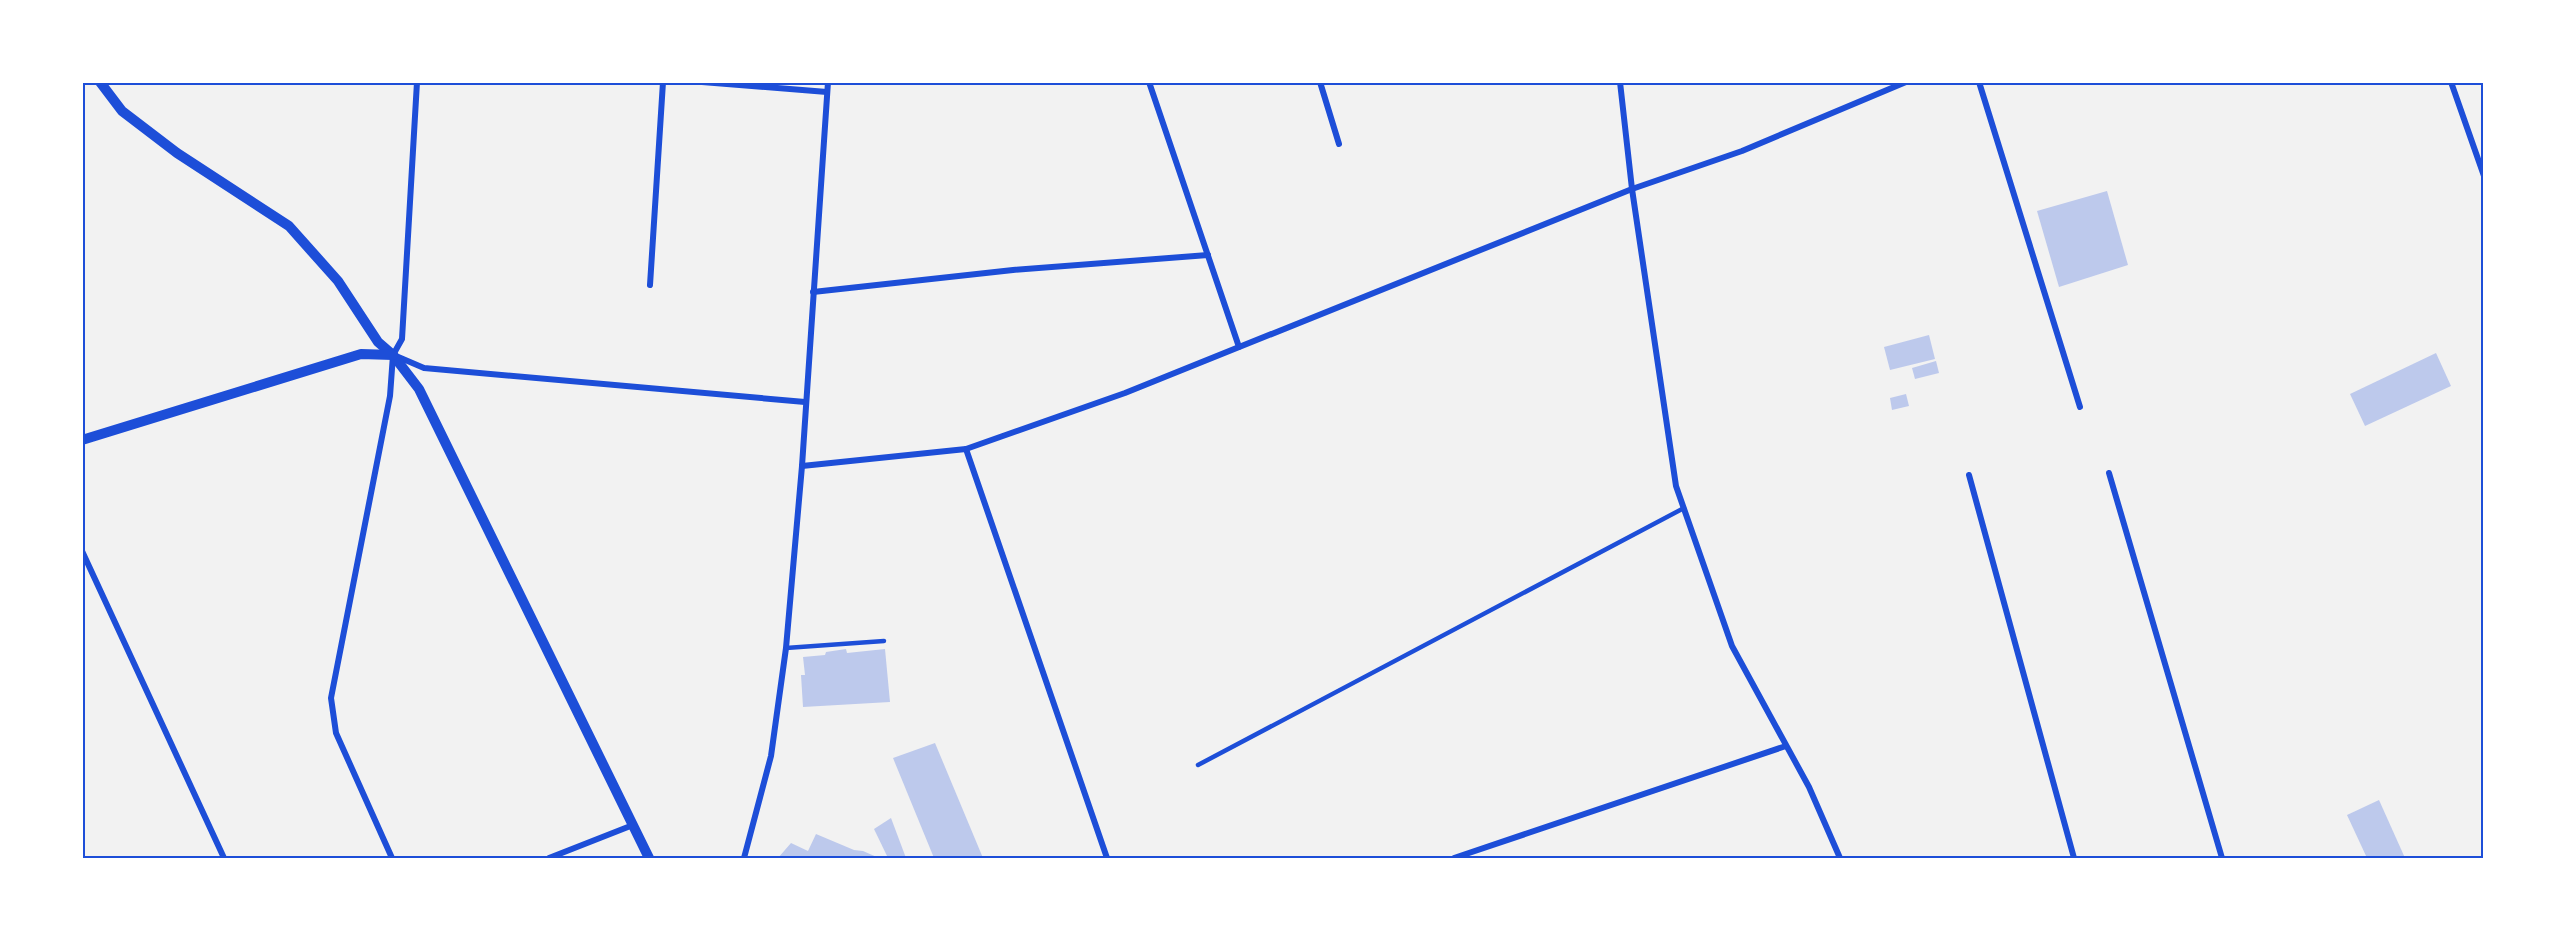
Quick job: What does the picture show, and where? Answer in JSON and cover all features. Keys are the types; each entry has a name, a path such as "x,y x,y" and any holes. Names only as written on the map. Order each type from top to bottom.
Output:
{"street":[{"path":"100,82 122,111 177,153 289,226 338,281 378,342 393,355 418,390 649,858"},
{"path":"392,858 336,733 331,698 390,396 393,355 402,339 417,82"},
{"path":"650,285 663,82"},
{"path":"702,82 827,92"},
{"path":"744,858 771,756 786,648 802,466 828,82"},
{"path":"1149,82 1239,347"},
{"path":"1320,82 1339,144"},
{"path":"1620,82 1632,189 1676,486 1732,646 1809,787 1840,858"},
{"path":"802,466 966,449 1125,393 1632,189 1742,151 1906,82"},
{"path":"1979,82 2080,407"},
{"path":"2451,82 2484,176"},
{"path":"813,292 1013,270 1208,255"},
{"path":"82,440 361,354 393,355 424,368 805,402"},
{"path":"966,449 1107,858"},
{"path":"2109,473 2222,858"},
{"path":"1969,475 2074,858"},
{"path":"82,551 224,858"},
{"path":"1454,858 1786,746"},
{"path":"549,858 633,825"}],"lane":[{"path":"1198,765 1684,508"},
{"path":"786,648 884,641"}],"building":[{"path":"2107,191 2128,265 2059,287 2037,211"},
{"path":"1929,335 1935,359 1890,370 1884,347"},
{"path":"2436,353 2451,386 2365,426 2350,394"},
{"path":"1936,361 1939,373 1915,379 1912,368"},
{"path":"1906,394 1909,406 1892,410 1890,398"},
{"path":"846,649 847,653 885,649 890,702 803,707 801,675 805,675 803,657 825,655 826,652"},
{"path":"935,743 983,858 934,858 893,758"},
{"path":"2379,800 2405,858 2367,858 2347,815"},
{"path":"891,818 906,858 888,858 874,829"},
{"path":"816,834 879,858 778,858 791,843 808,851"}]}
